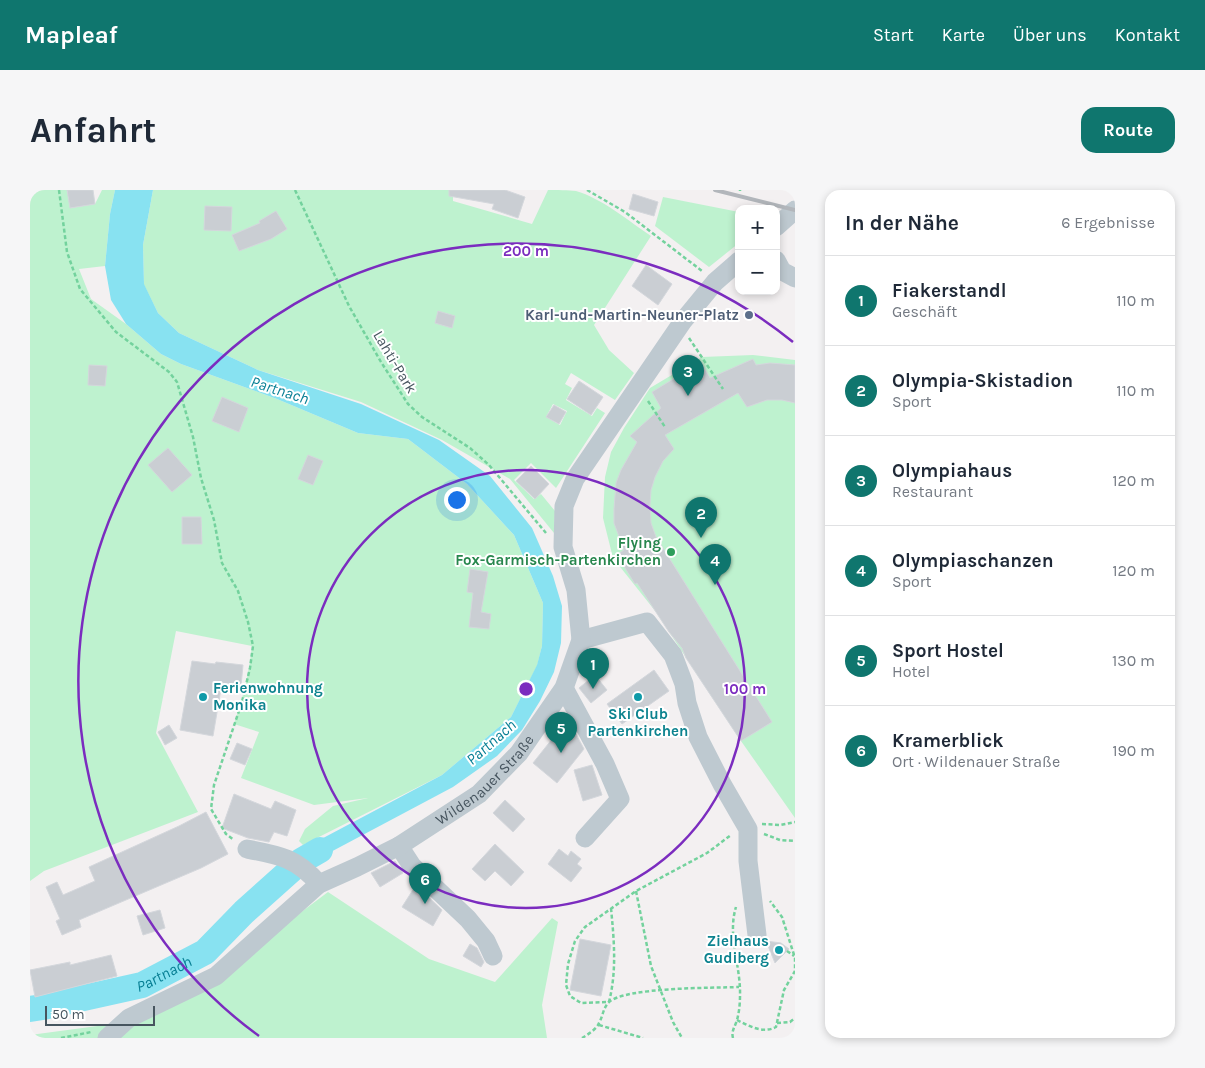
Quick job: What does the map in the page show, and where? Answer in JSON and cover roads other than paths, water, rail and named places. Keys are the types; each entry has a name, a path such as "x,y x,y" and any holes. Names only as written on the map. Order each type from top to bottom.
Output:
{"street":[{"path":"780,223 795,210"},
{"name":"Wildenauer Straße","path":"107,1038 129,1018 216,976 313,877 399,846 478,794 520,753 564,688 581,640 576,590 563,547 564,506 575,478 680,325 715,282 735,264"},
{"path":"780,267 782,271 795,278"},
{"path":"581,640 647,622 673,655 684,684 687,703 698,737 722,784 747,826 748,860 757,935"},
{"path":"564,688 605,764 620,799 585,838"},
{"path":"399,846 412,866 468,919 486,941 493,956"},
{"path":"247,849 280,855 313,877"}],"water":[{"path":"115,190 153,190 143,245 144,284 158,313 179,333 258,370 361,404 439,440 490,476 532,528 553,576 562,606 561,643 554,672 540,701 522,730 497,756 453,787 310,863 293,854 442,775 511,717 537,665 542,646 543,603 514,535 467,484 408,439 358,433 277,399 181,364 161,354 126,324 111,300 105,266 110,214"}],"waterway":[{"name":"Partnach","path":"30,1009 142,985 205,952 244,912 301,861 320,850"}],"railway":[{"path":"715,190 795,210"}],"place":[{"name":"Karl-und-Martin-Neuner-Platz","path":"749,315"},
{"name":"Olympiahaus","path":"688,396"},
{"name":"Olympia-Skistadion","path":"701,538"},
{"name":"Flying Fox-Garmisch-Partenkirchen","path":"671,552"},
{"name":"Olympiaschanzen","path":"715,585"},
{"name":"Fiakerstandl","path":"593,689"},
{"name":"Ferienwohnung Monika","path":"203,697"},
{"name":"Ski Club Partenkirchen","path":"638,697"},
{"name":"Sport Hostel","path":"561,753"},
{"name":"Kramerblick","path":"425,904"},
{"name":"Zielhaus Gudiberg","path":"779,950"}]}
